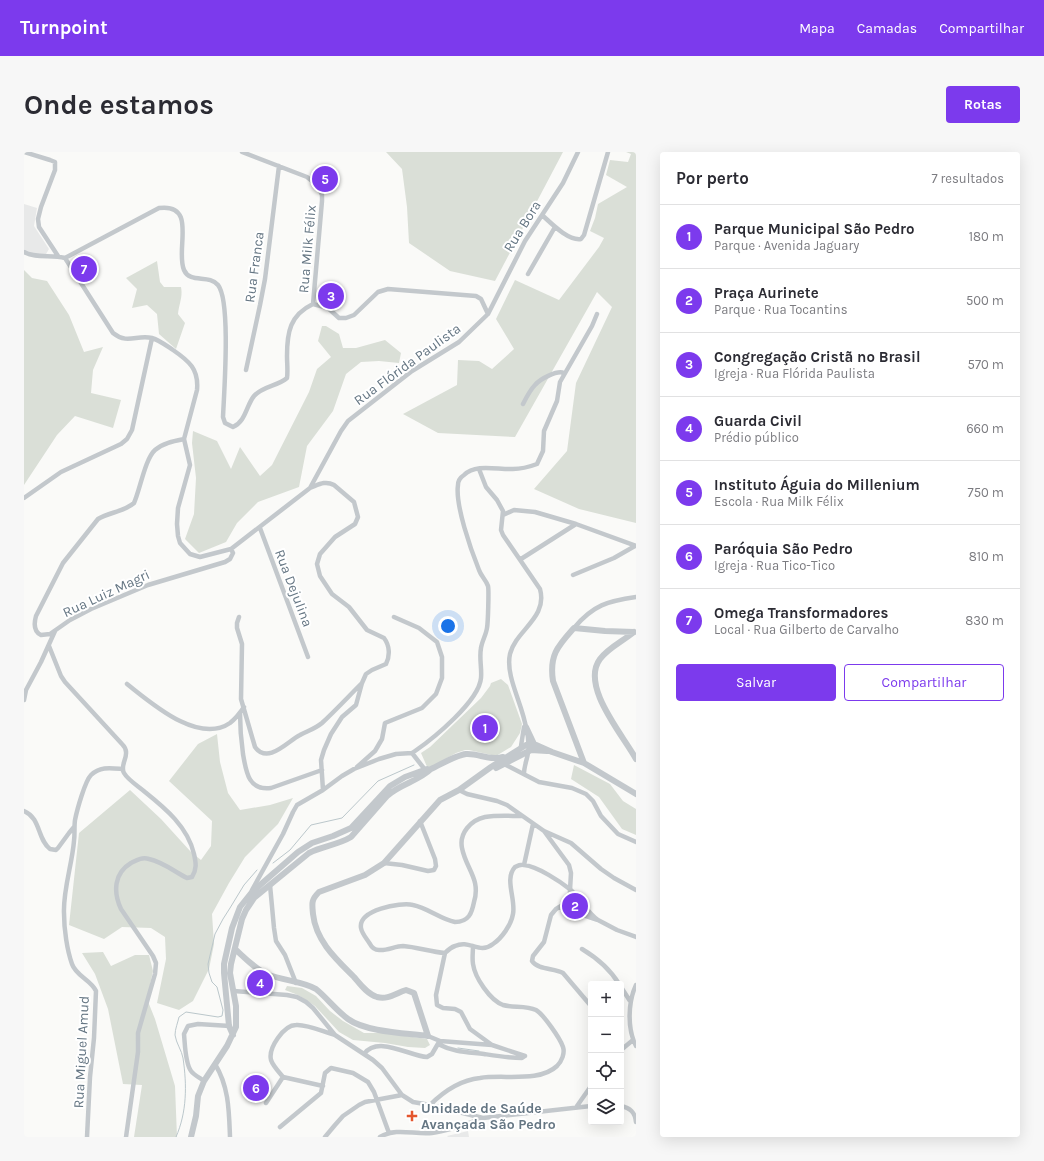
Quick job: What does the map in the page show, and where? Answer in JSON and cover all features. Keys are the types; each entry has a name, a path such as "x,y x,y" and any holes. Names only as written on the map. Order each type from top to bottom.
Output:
{"street":[{"path":"24,152 55,162 55,170 41,207 38,227 58,256"},
{"name":"Rua Milk Félix","path":"242,152 307,177 318,186 322,195 312,304"},
{"name":"Rua Bora","path":"488,314 525,241 563,183 578,152"},
{"path":"542,215 555,227 572,238 578,239 583,237 608,152"},
{"name":"Rua Franca","path":"246,370 265,279 279,166"},
{"path":"65,258 159,208 170,207 178,212 182,221 182,262 184,270 187,275 194,278 212,280 216,282 223,296 225,334 223,417 225,423 230,426 236,425 242,420 255,395 267,387 286,379 288,374 287,349 292,322 297,315 312,304 328,308 339,318 346,318 354,314 378,292 393,289 476,296 481,299 488,314"},
{"path":"528,274 555,227"},
{"path":"24,252 32,255 58,256 65,258 113,333 120,338 152,338 167,346 190,363 198,383 184,439 190,465 177,516 180,544 190,554 200,557 231,549 310,488 323,483 330,483 354,502 358,512 358,517 355,524 335,537 326,545 320,554 317,564 320,576 332,594 347,604 367,630 384,638 388,644 388,657 386,664 368,673 362,683 319,726 300,735 278,750 269,754 263,753 256,747 241,699 242,644 237,628 239,617"},
{"name":"Rua Flórida Paulista","path":"310,488 348,421 412,371 459,342 488,314"},
{"path":"252,892 295,809 304,800 324,790 354,769 379,758 412,752 422,746 465,708 479,687 481,679 481,649 488,624 488,588 479,570 461,515 458,485 461,478 467,472 479,469 516,469 537,464 543,451 544,431 557,401 560,382 592,326 597,314"},
{"path":"24,498 61,472 121,444 127,438 132,430 136,414 152,338"},
{"path":"523,404 535,384 552,375 561,372 564,373"},
{"path":"55,631 50,634 41,635 36,631 34,622 44,599 66,558 98,520 103,516 129,507 134,503 154,451 170,442 184,439"},
{"path":"479,469 486,487 500,504 503,515 501,530 503,535 521,559 540,589 542,599 538,612 515,643 509,660 512,678 526,727 528,745"},
{"path":"503,515 514,510 535,512 576,524 636,546"},
{"path":"521,559 576,524"},
{"name":"Rua Dejulina","path":"260,528 308,657"},
{"path":"572,575 614,558 636,546"},
{"name":"Rua Luiz Magri","path":"24,700 25,690 49,646 55,631 70,620 148,584 225,562 232,556 233,553 231,549"},
{"path":"584,763 555,688 552,672 554,656 563,641 583,617 604,604 615,600 636,597"},
{"path":"354,769 375,751 382,739 385,724 422,708 436,694 442,678 442,657 437,642 419,628 394,617"},
{"path":"574,628 635,632"},
{"path":"635,632 601,658 597,665 595,680 600,697 607,712 636,759"},
{"path":"49,646 61,676 65,682 126,750 127,753 123,769 125,774 160,805 185,833 191,844 196,864 195,872 192,877 188,878 158,862 145,858 136,860 125,866 118,876 116,895 121,909 153,956 156,964 154,977 138,1033 138,1052 126,1137"},
{"path":"324,790 322,755 331,734 342,717 356,705 362,683"},
{"path":"127,684 163,712 186,724 194,726 208,728 223,726 240,713 244,707"},
{"path":"240,713 240,733 246,769 248,776 256,786 271,788 322,770"},
{"path":"524,719 529,752 525,763 524,774"},
{"path":"475,778 500,764 528,745 584,763 636,794"},
{"path":"233,1034 229,1026 224,964 232,928 240,907 252,892 304,847 312,842 347,830 360,823 393,791 428,770 464,754 493,759 509,757 535,750 552,752"},
{"path":"412,752 428,770"},
{"path":"478,756 524,774 539,782 572,788 586,794 601,816 618,834 636,842"},
{"path":"485,760 487,766 485,771"},
{"path":"428,1036 414,993 406,990 390,997 382,998 373,995 368,992 333,956 315,927 312,902 313,898 319,892 365,875 384,863 440,800 459,790 485,771 500,764"},
{"name":"Rua Miguel Amud","path":"87,1137 96,995 93,986 75,970 72,965 64,912 74,840 74,827 86,783 91,775 96,771 106,768 123,769"},
{"path":"459,790 467,794 502,803 544,831 571,843 601,869 636,890"},
{"path":"24,812 33,817 47,847 52,850 56,850 60,846 74,827"},
{"path":"445,953 401,946 381,950 374,949 362,932 362,920 375,911 403,904 414,905 456,922 466,919 472,910 477,888 462,846 466,830 476,820 485,817 521,816"},
{"path":"384,863 402,865 428,871 434,870 436,863 435,859 420,821"},
{"path":"191,1137 196,1116 198,1096 204,1081 236,1027 236,1006 230,973 238,934 246,910 254,898 309,853 345,841 356,833 360,823"},
{"path":"524,865 533,824"},
{"path":"544,831 569,865 571,873 570,898 551,915 544,942 533,956 532,961 536,965 558,970 563,973 588,1002"},
{"path":"492,1046 470,1029 461,1012 455,1009 443,1008 438,1005 436,995 445,953 460,944 474,946 479,949 486,949 494,944 503,934 513,914 513,896 510,880 511,872 515,867 524,865 546,874 570,890 598,920"},
{"path":"270,885 276,941 285,955 296,983"},
{"path":"559,907 598,920 636,938"},
{"path":"232,928 238,934"},
{"path":"430,1105 446,1091 464,1082 480,1078 539,1074 555,1068 561,1063 563,1057 563,1047 539,1012 529,1008 503,1005 492,998 476,975 473,964 474,946"},
{"path":"235,949 261,972 304,984 316,989 342,1014 368,1028 428,1036 452,1050 504,1057 525,1056 492,1046 439,1042"},
{"path":"582,949 612,973 617,981"},
{"path":"636,985 630,1001 631,1027 633,1040 636,1046"},
{"path":"234,991 297,997 313,1008 335,1035 382,1068 402,1095 413,1102 483,1118"},
{"path":"624,992 630,1001"},
{"path":"204,1081 191,1071 189,1067 185,1030 188,1026 198,1024 236,1027"},
{"path":"323,1086 283,1077 273,1064 270,1056 274,1044 286,1029 296,1025 335,1035"},
{"path":"624,1048 633,1040"},
{"path":"364,1054 372,1047 381,1046 427,1057 432,1054 439,1042"},
{"path":"215,1064 222,1076 226,1090 230,1137"},
{"path":"280,1127 319,1095 322,1090 324,1075 328,1069 335,1069 353,1073 364,1079 372,1086 389,1133"},
{"path":"266,1103 283,1077"},
{"path":"576,1106 589,1089"},
{"path":"325,1137 351,1110 366,1102 402,1095"},
{"path":"380,1137 398,1131 415,1135 427,1134 483,1118 576,1106 588,1106"},
{"path":"624,1107 631,1110 634,1114 636,1122"}],"shaded area":[{"path":"386,152 563,152 495,281 450,271 409,243 407,207 402,169"},
{"path":"626,152 636,152 636,523 579,509 534,489 567,451 576,383 612,307 597,292 515,437 438,433 403,414 457,385 458,360 479,361 492,369 514,349 496,319 515,280 559,300 599,247 604,238 590,231 598,204 627,187 606,175 610,160 628,162 631,154"},
{"path":"24,204 37,208 34,226 49,249 46,254 24,252"},
{"path":"157,261 160,282 164,287 181,287 178,314 185,323 176,349 159,334 157,314 147,305 132,308 137,289 126,278"},
{"path":"24,270 32,278 47,281 69,315 84,352 103,347 93,370 91,393 121,400 113,428 75,416 57,435 24,485"},
{"path":"322,326 326,326 339,334 343,348 356,348 385,340 401,353 399,363 379,361 361,362 346,374 333,411 307,446 299,487 258,502 237,523 226,542 199,553 185,539 194,514 196,478 192,443 193,431 217,441 231,469 240,447 260,476 272,465 309,392 317,369 331,357 318,341"},
{"path":"501,679 508,685 522,724 520,733 511,747 496,756 465,750 456,753 428,769 421,753 430,747 481,698 491,683"},
{"path":"217,734 220,762 228,793 240,810 270,805 293,798 278,824 245,857 212,914 214,944 209,969 193,1001 179,1010 157,1003 166,959 165,937 151,928 122,927 104,939 69,925 79,833 130,790 161,819 191,852 201,860 211,846 212,821 169,781 198,744"},
{"path":"574,765 610,784 623,801 636,809 636,835 622,829 599,797 571,779"},
{"path":"574,898 584,914 569,908"},
{"path":"103,952 111,966 135,955 149,955 153,971 147,999 155,1019 175,1086 177,1137 134,1137 142,1085 123,1084 108,1009 95,974 82,953"},
{"path":"287,986 302,988 316,996 330,1011 343,1021 364,1033 384,1033 427,1039 430,1045 425,1048 408,1047 353,1040 339,1032 315,1006 298,995 285,990"},
{"path":"468,1131 469,1137 447,1136"}],"waterway":[{"path":"273,863 290,850 311,825 342,818 378,781 414,765"},
{"path":"176,1137 180,1128 185,1098 183,1058 175,1035 179,1017 186,1012 218,1017 222,1016 223,1010 217,987 212,982 208,964 215,934 244,885 257,870"},
{"path":"458,1048 479,1051"}],"place":[{"name":"Instituto Águia do Millenium","path":"325,179"},
{"name":"Omega Transformadores","path":"84,269"},
{"name":"Congregação Cristã no Brasil","path":"331,296"},
{"name":"Parque Municipal São Pedro","path":"485,728"},
{"name":"Praça Aurinete","path":"575,906"},
{"name":"Guarda Civil","path":"260,983"},
{"name":"Paróquia São Pedro","path":"256,1088"},
{"name":"Unidade de Saúde Avançada São Pedro","path":"412,1116"}]}
